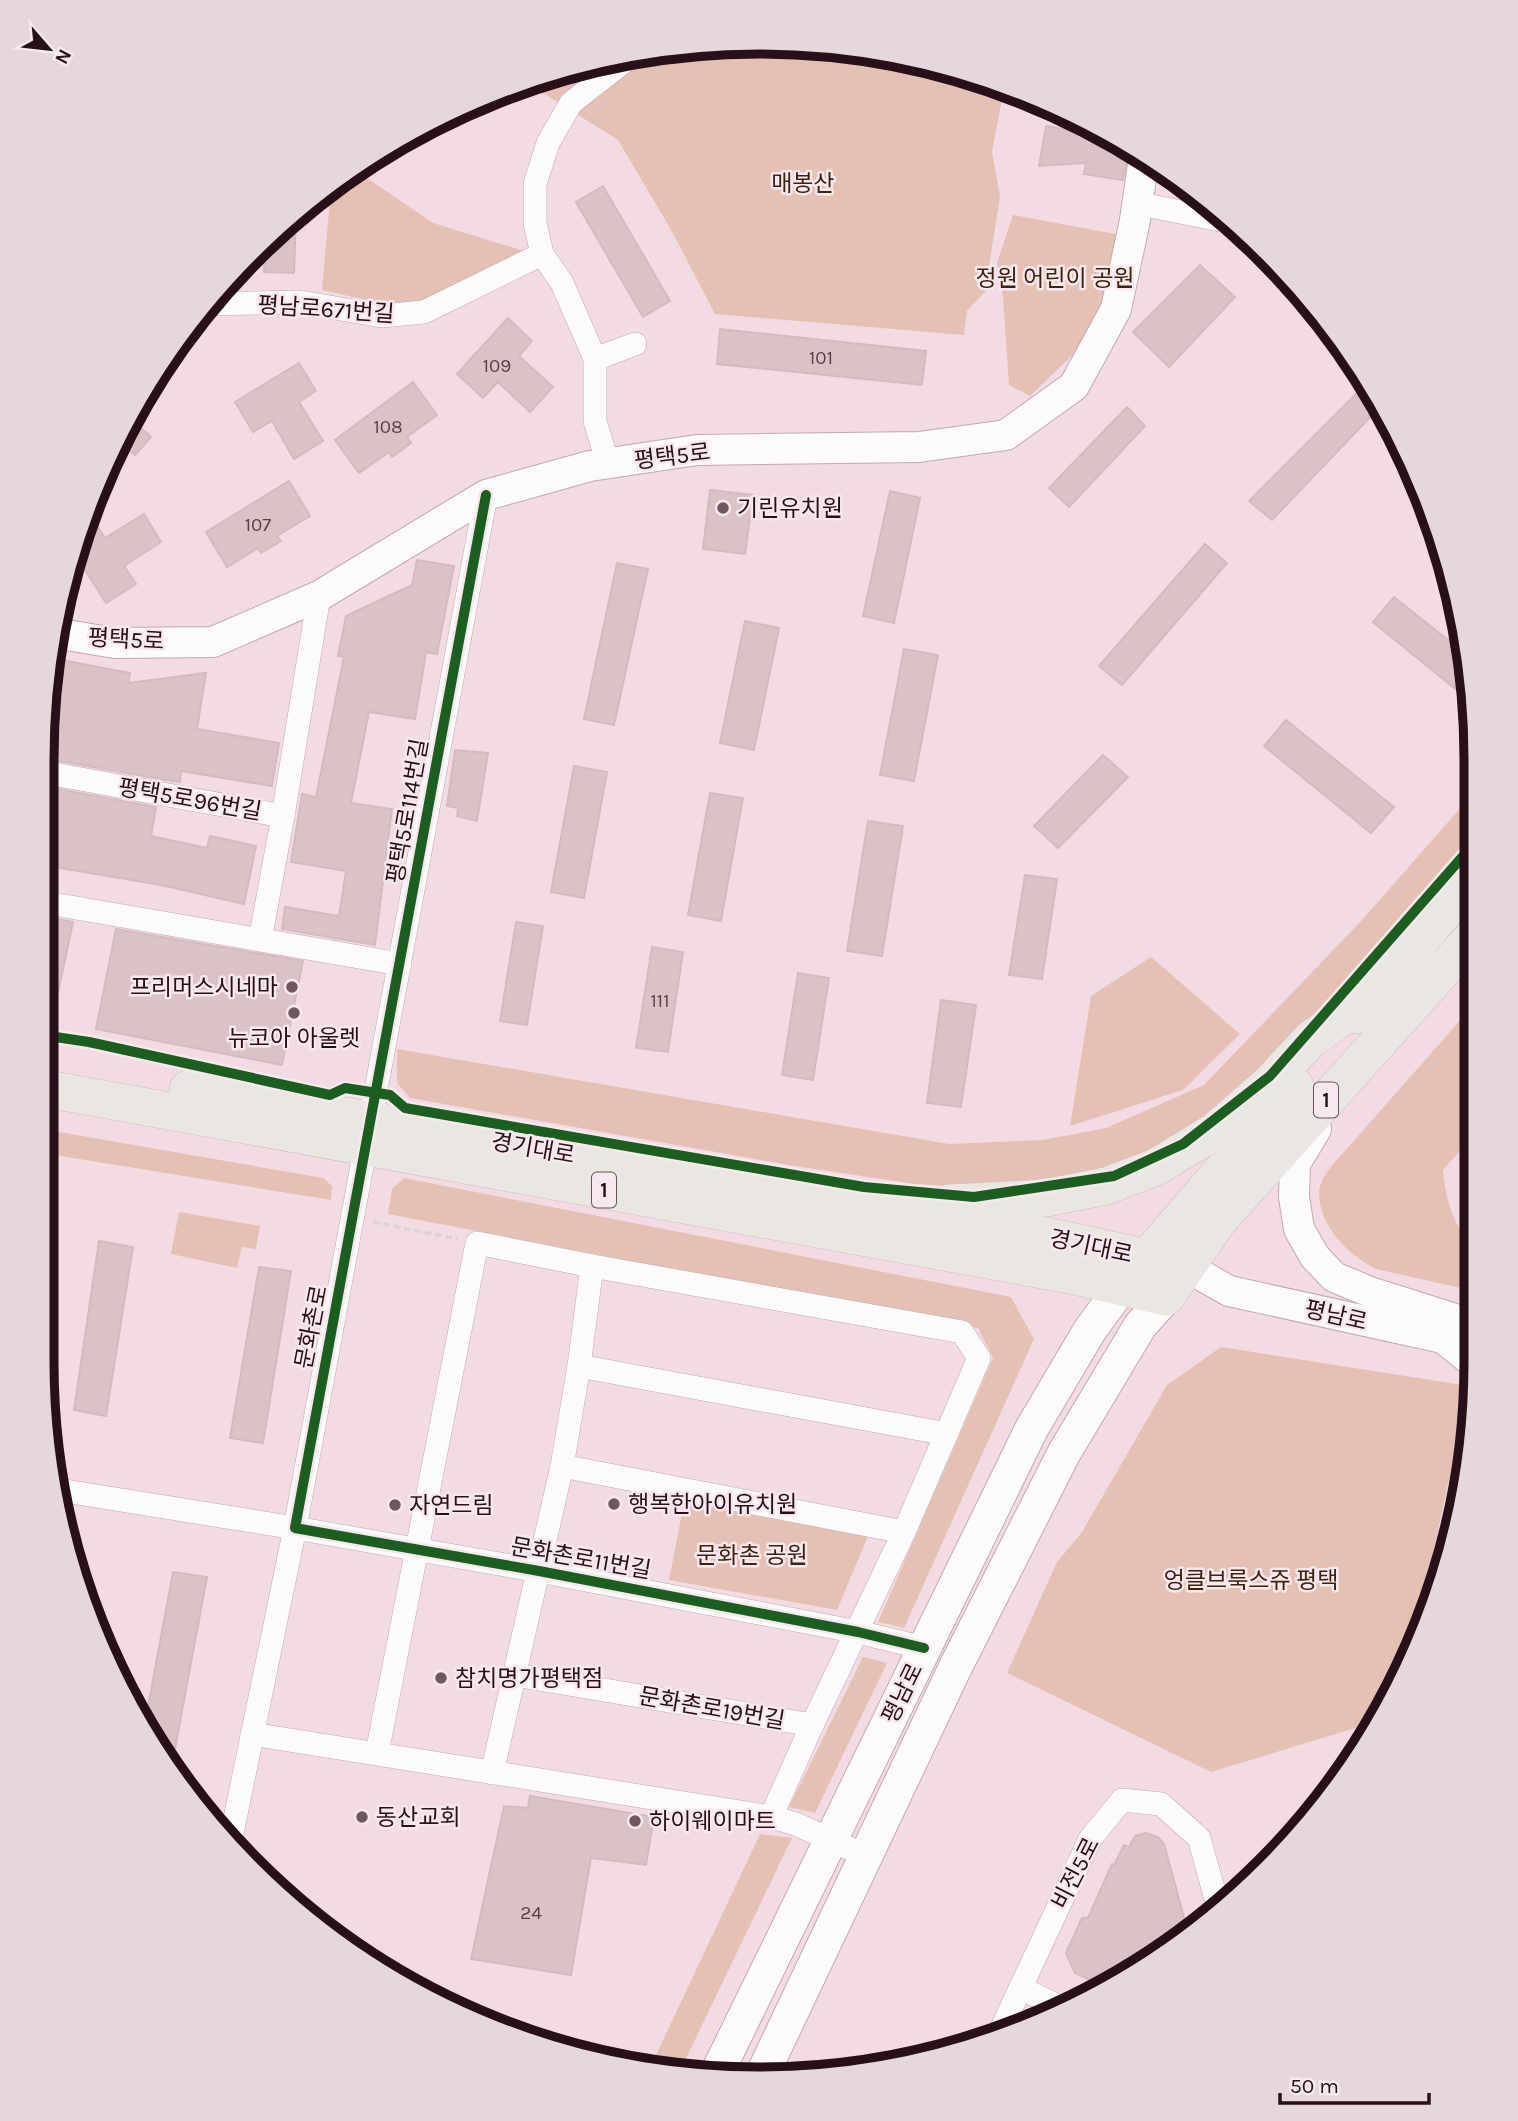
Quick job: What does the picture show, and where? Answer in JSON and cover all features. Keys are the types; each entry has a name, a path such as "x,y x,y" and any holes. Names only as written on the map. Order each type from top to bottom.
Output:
{"main road":[{"name":"경기대로","path":"1123,1286 1464,889"},
{"name":"1","path":"1166,1297 1218,1221 1464,947"},
{"path":"832,1199 962,1204 1046,1198 1106,1186 1156,1167 1215,1131 1269,1084 1311,1039 1370,998"},
{"name":"경기대로","path":"54,1066 369,1134 1123,1286 1166,1297"},
{"name":"경기대로","path":"54,1090 832,1199 1052,1237 1185,1266"},
{"name":"평남로","path":"721,2065 1032,1428 1090,1330 1123,1286"},
{"name":"평남로","path":"765,2067 954,1670 1064,1453 1140,1326 1166,1297"},
{"path":"779,2066 790,2016"}],"street":[{"path":"608,464 595,421 595,359 562,283 542,254 535,223 535,184 548,143 571,103 613,70"},
{"name":"평택5로","path":"66,635 115,643 212,642 319,596 486,495 590,466 697,450 919,447 1006,435 1074,386 1116,309 1135,220 1142,168"},
{"path":"1136,203 1210,218"},
{"name":"평남로671번길","path":"221,304 300,302 383,316 424,312 542,254"},
{"path":"595,359 635,344"},
{"name":"평택5로114번길","path":"369,1134 486,495"},
{"name":"평택5로96번길","path":"54,774 283,816 319,596"},
{"path":"260,940 283,816"},
{"path":"54,904 400,964"},
{"path":"1367,1055 1294,1164 1298,1229 1315,1257 1334,1278 1464,1322"},
{"name":"문화촌로","path":"232,1831 295,1528 369,1134"},
{"path":"377,1753 478,1243 962,1332 979,1358 904,1532 812,1725"},
{"name":"문화촌로11번길","path":"540,1571 562,1466 593,1266"},
{"path":"1185,1266 1230,1291"},
{"path":"1166,1297 1230,1291"},
{"name":"평남로","path":"1230,1291 1443,1338 1464,1333"},
{"name":"평남로","path":"1443,1338 1464,1356"},
{"path":"579,1366 947,1434"},
{"path":"562,1466 904,1532"},
{"path":"67,1491 295,1528"},
{"name":"문화촌로11번길","path":"295,1528 540,1571 858,1632 924,1648"},
{"path":"492,1773 540,1571"},
{"name":"문화촌로19번길","path":"515,1675 812,1725 771,1818"},
{"path":"252,1734 771,1818 796,1824 866,1856"},
{"name":"비전5로","path":"1004,2022 1090,1839 1122,1800 1161,1804 1199,1838 1216,1899"},
{"path":"1020,1988 1051,2003"}],"path":[{"path":"353,1218 478,1243"}],"green space":[{"name":"매봉산","path":"759,54 851,60 896,68 941,78 1002,98 992,152 1000,196 985,292 967,311 964,335 715,314 670,228 618,140 538,90 577,78 667,60"},
{"path":"363,176 433,223 524,251 422,307 401,308 322,290 330,200"},
{"name":"정원 어린이 공원","path":"1013,215 1121,235 1106,299 1079,349 1030,396 1009,385 1003,297 997,263"},
{"path":"1464,804 1464,850 1263,1076 1186,1137 1127,1164 1066,1178 985,1188 915,1184 795,1166 410,1098 397,1083 397,1049 949,1144 1043,1140 1106,1128 1204,1085 1362,920"},
{"path":"1151,957 1240,1034 1183,1090 1070,1126 1091,996"},
{"path":"1464,1016 1464,1146 1443,1170 1448,1199 1455,1220 1464,1233 1464,1289 1376,1269 1346,1248 1330,1229 1321,1206 1319,1189 1330,1168"},
{"path":"54,1131 323,1178 332,1186 331,1200 54,1155"},
{"path":"404,1178 1011,1297 1034,1339 904,1628 878,1622 993,1358 978,1328 388,1214 392,1189"},
{"path":"179,1212 260,1226 256,1249 242,1247 237,1268 171,1254"},
{"name":"엉클브룩스쥬 평택","path":"1221,1347 1463,1385 1460,1426 1425,1593 1391,1674 1362,1726 1211,1772 1007,1673 1057,1562 1082,1532 1167,1385"},
{"name":"문화촌 공원","path":"684,1503 868,1536 837,1610 669,1580"},
{"path":"863,1657 887,1663 815,1813 789,1807"},
{"path":"760,1834 792,1838 684,2062 654,2059"}],"building":[{"path":"1046,126 1080,132 1127,159 1123,180 1084,174 1086,163 1039,166"},
{"path":"603,186 670,301 643,317 576,202"},
{"path":"296,228 294,273 264,272 264,258"},
{"path":"1200,265 1235,297 1169,367 1133,332"},
{"path":"508,318 532,341 519,356 553,387 530,412 498,382 483,398 457,374"},
{"path":"720,329 926,351 922,385 717,364"},
{"path":"299,363 316,391 299,402 323,441 294,459 272,421 253,432 235,402"},
{"path":"413,382 437,415 407,437 411,443 392,457 389,452 359,473 335,440"},
{"path":"1359,391 1373,414 1272,520 1249,501"},
{"path":"1127,407 1145,426 1069,507 1049,488"},
{"path":"139,426 151,437 135,455 127,448"},
{"path":"289,481 310,516 277,536 281,541 261,553 258,548 227,567 206,532"},
{"name":"기린유치원","path":"710,490 753,495 745,554 703,549"},
{"path":"890,491 920,498 894,623 863,616"},
{"path":"144,514 161,542 124,566 136,584 106,603 82,565 95,523 105,538"},
{"path":"1205,544 1227,563 1122,685 1099,666"},
{"path":"417,560 454,566 437,654 426,652 415,719 369,712 351,803 392,809 375,945 282,929 285,907 339,916 346,871 291,862 302,794 316,797 344,657 338,656 346,616 412,585"},
{"path":"617,563 648,569 614,725 584,719"},
{"path":"1394,597 1454,645 1460,693 1373,622"},
{"path":"745,621 779,628 754,750 720,743"},
{"path":"904,649 938,655 914,781 880,775"},
{"path":"62,660 130,673 128,683 206,673 197,729 279,743 272,786 181,771 180,782 54,760"},
{"path":"1286,720 1394,807 1371,833 1264,746"},
{"path":"455,750 488,753 477,821 457,816 458,808 447,806"},
{"path":"1103,755 1128,777 1058,848 1034,826"},
{"path":"574,766 607,772 584,898 551,892"},
{"path":"54,788 156,807 151,836 207,848 210,836 256,846 244,904 161,885 54,867"},
{"path":"710,793 743,798 721,921 688,915"},
{"path":"868,821 903,826 882,956 847,951"},
{"path":"1025,875 1057,879 1042,979 1009,975"},
{"path":"54,918 73,922 54,1011"},
{"path":"516,922 543,926 527,1025 500,1021"},
{"path":"116,929 303,961 282,1065 96,1029"},
{"path":"652,947 683,952 668,1052 636,1048"},
{"path":"798,973 829,978 813,1080 782,1075"},
{"path":"941,1000 976,1005 961,1107 927,1103"},
{"path":"99,1241 133,1247 106,1416 74,1410"},
{"path":"259,1267 291,1271 263,1443 230,1438"},
{"path":"173,1572 207,1577 174,1755 147,1711"},
{"path":"530,1796 654,1817 646,1865 591,1858 571,1975 471,1959 504,1806 528,1808"},
{"path":"1146,1833 1158,1837 1164,1844 1185,1923 1151,1948 1093,1982 1075,1973 1066,1953 1082,1918 1088,1918 1112,1864 1114,1865 1124,1845 1129,1847 1135,1836"}],"cycle path":[{"path":"486,495 295,1528 539,1571 858,1632 924,1648"},
{"path":"54,1037 89,1042 330,1095 345,1088 390,1095 405,1108 864,1187 974,1197 1114,1176 1183,1144 1270,1076 1464,855"}],"place":[{"name":"기린유치원","path":"723,508"},
{"name":"프리머스시네마","path":"292,987"},
{"name":"뉴코아 아울렛","path":"294,1013"},
{"name":"행복한아이유치원","path":"614,1504"},
{"name":"자연드림","path":"395,1505"},
{"name":"참치명가평택점","path":"441,1678"},
{"name":"동산교회","path":"362,1817"},
{"name":"하이웨이마트","path":"635,1821"}]}
